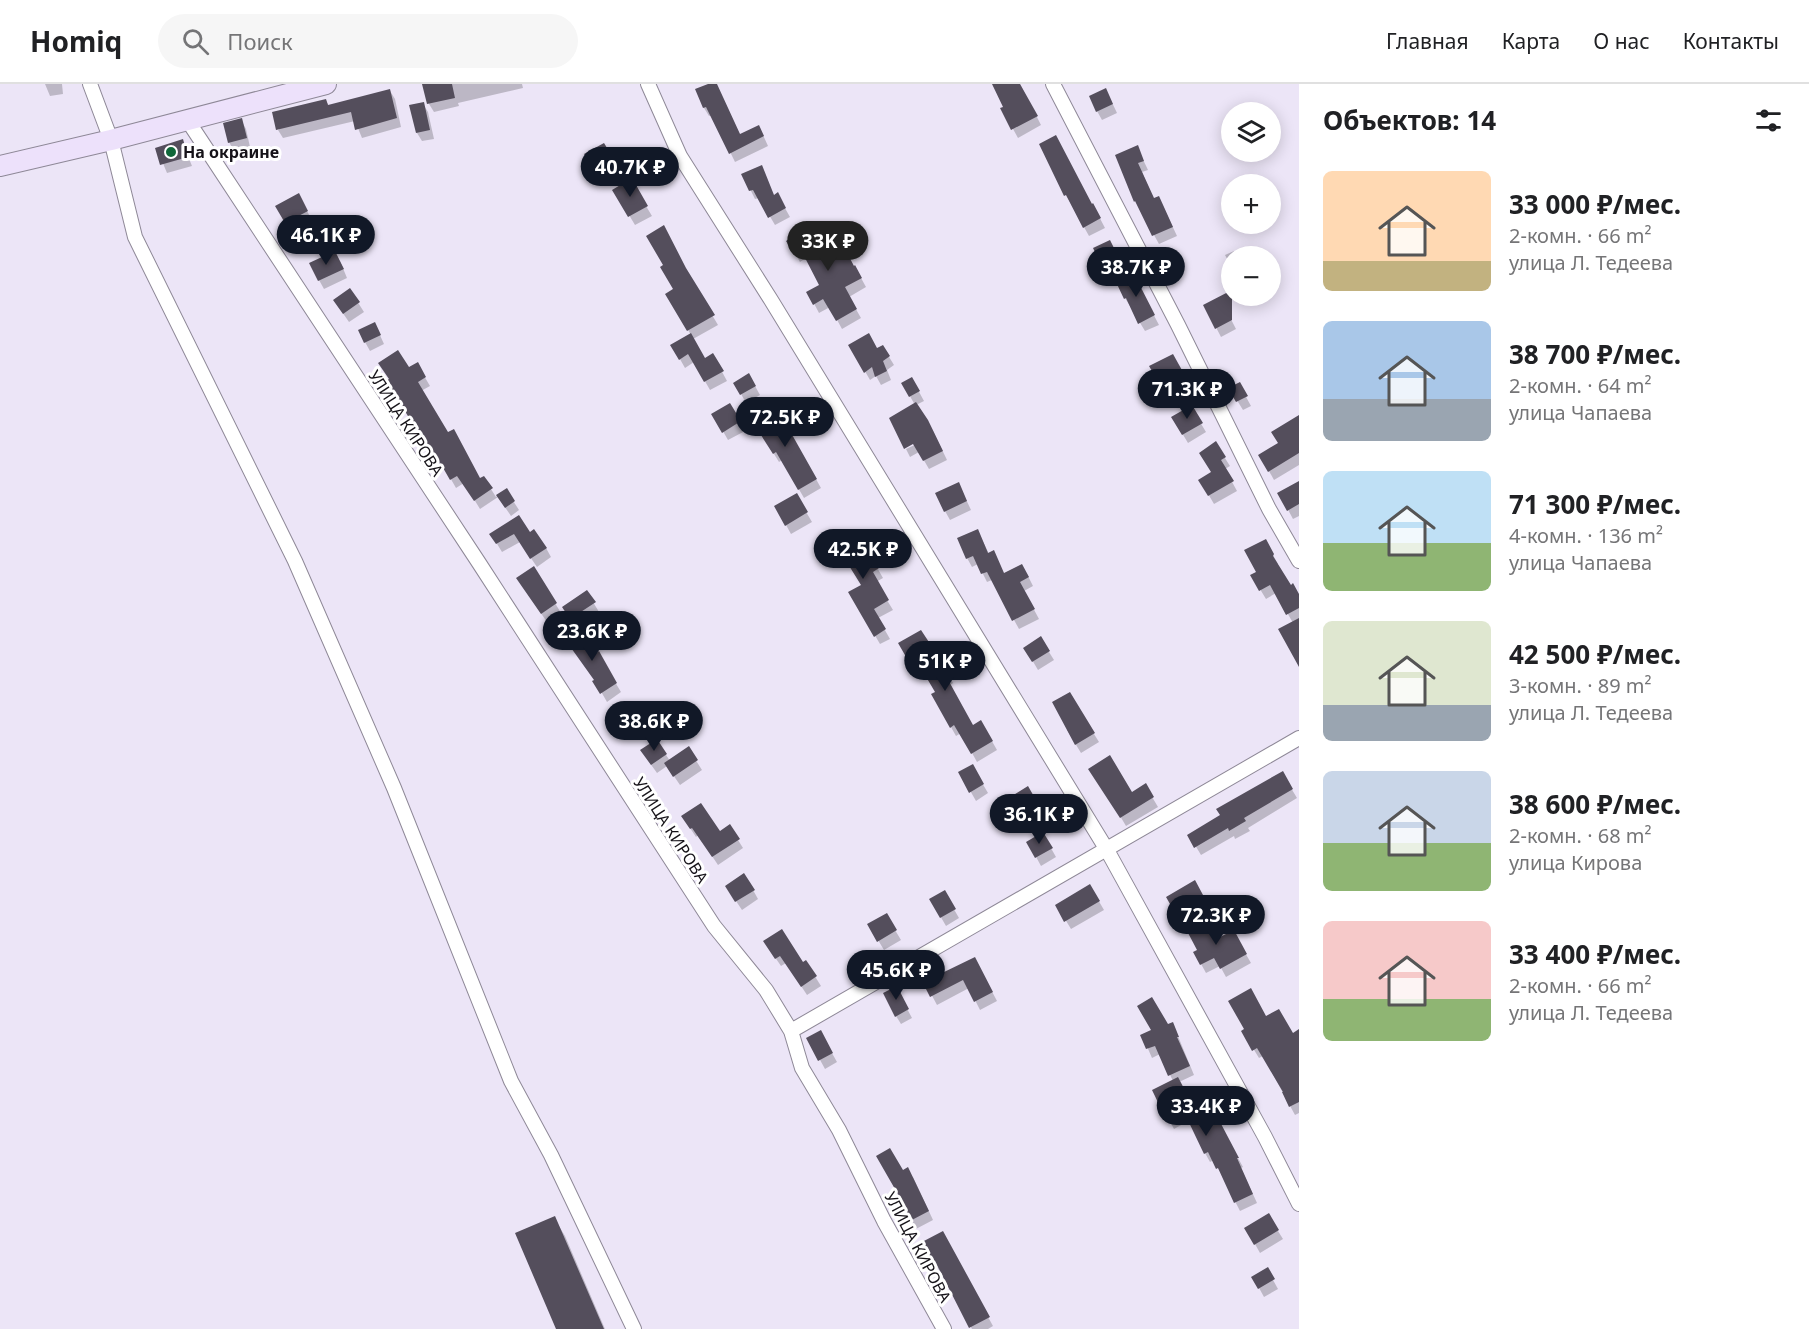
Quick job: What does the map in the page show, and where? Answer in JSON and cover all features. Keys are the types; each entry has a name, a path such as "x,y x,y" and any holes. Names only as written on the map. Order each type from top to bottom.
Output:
{"main road":[{"path":"0,166 188,121 326,84"}],"street":[{"path":"90,84 111,140 135,237 294,561 394,788 511,1081 551,1155 634,1329"},
{"path":"648,84 680,156 771,300 1107,850 1265,1137 1299,1204"},
{"path":"1053,84 1178,325 1269,509 1299,561"},
{"name":"УЛИЦА КИРОВА","path":"188,121 714,926 766,990 791,1031 802,1068 839,1130 884,1221 944,1329"},
{"path":"791,1031 1299,738"}],"building":[{"path":"422,84 452,84 455,98 427,104"},
{"path":"708,84 717,84 740,134 759,125 764,136 729,154 695,89"},
{"path":"992,84 1020,84 1038,116 1011,130"},
{"path":"1106,88 1113,104 1096,112 1089,96"},
{"path":"390,89 397,118 355,130 351,112 276,130 272,112 326,99 328,105"},
{"path":"424,102 430,130 416,133 409,105"},
{"path":"242,118 247,138 228,143 223,123"},
{"path":"1056,135 1101,218 1083,228 1066,195 1064,196 1039,144"},
{"name":"На окраине","path":"183,139 188,157 160,165 155,148"},
{"path":"604,143 615,161 595,172 584,154"},
{"path":"1138,145 1144,161 1138,163 1154,198 1159,196 1173,227 1152,236 1134,202 1115,155"},
{"path":"762,165 774,195 778,192 786,208 768,218 753,190 749,191 741,174"},
{"path":"632,178 648,206 628,217 612,190"},
{"path":"299,193 308,211 285,223 275,206"},
{"path":"664,225 686,268 715,315 687,331 665,294 673,289 660,267 663,265 646,236"},
{"path":"805,229 816,245 837,234 862,278 845,287 857,309 836,321 823,299 813,305 806,292 819,285 801,250 794,254 786,241"},
{"path":"1110,240 1117,254 1100,262 1093,248"},
{"path":"335,251 344,269 318,281 309,263"},
{"path":"1134,274 1155,315 1138,324 1116,282"},
{"path":"350,288 360,302 343,314 333,300"},
{"path":"1221,296 1221,306 1232,306 1232,320 1215,329 1203,305"},
{"path":"375,322 381,335 364,343 358,330"},
{"path":"691,333 705,358 713,353 724,371 704,382 688,354 679,360 670,345"},
{"path":"869,333 877,348 883,345 890,356 883,361 887,371 875,377 872,367 864,373 848,345"},
{"path":"398,350 409,367 418,362 426,377 418,382 448,432 454,429 480,478 484,476 493,488 474,501 457,476 450,480 395,395 391,397 383,383 389,379 378,363"},
{"path":"1173,354 1183,372 1160,385 1149,366"},
{"path":"749,373 756,386 740,395 733,383"},
{"path":"912,377 920,391 909,397 901,383"},
{"path":"1240,382 1248,396 1236,402 1228,388"},
{"path":"916,402 928,420 943,451 923,461 913,444 904,449 889,418"},
{"path":"730,403 741,421 722,433 711,414"},
{"path":"1192,405 1203,423 1182,435 1171,417"},
{"path":"777,408 817,479 798,490 776,452 773,454 752,421"},
{"path":"1299,415 1299,453 1268,472 1258,455 1278,443 1271,432"},
{"path":"1216,441 1226,457 1221,460 1234,481 1208,496 1198,480 1211,472 1199,453"},
{"path":"1299,481 1299,504 1287,511 1277,493"},
{"path":"959,482 967,501 944,512 935,493"},
{"path":"507,488 515,501 505,508 496,495"},
{"path":"797,493 808,512 785,526 774,506"},
{"path":"519,515 530,532 534,529 547,548 530,559 514,534 496,544 489,534"},
{"path":"978,529 988,553 994,550 1004,573 1022,564 1029,577 1020,582 1035,609 1012,621 987,572 981,574 973,556 966,559 957,538"},
{"path":"855,531 869,556 872,555 879,568 873,572 889,600 874,609 886,629 874,637 848,592 861,585 843,556 838,559 830,546"},
{"path":"1266,539 1273,556 1299,594 1299,608 1286,615 1270,585 1259,591 1250,575 1256,572 1244,550"},
{"path":"534,566 557,603 541,614 516,578"},
{"path":"587,590 596,602 570,619 562,607"},
{"path":"1299,618 1299,667 1278,629"},
{"path":"578,629 595,654 599,651 617,683 600,694 592,681 594,680 564,638"},
{"path":"921,630 950,674 946,676 973,725 981,720 993,741 971,754 954,725 950,728 931,694 935,692 915,658 909,662 898,643"},
{"path":"1041,636 1050,651 1032,662 1023,648"},
{"path":"1070,692 1095,733 1075,745 1052,702"},
{"path":"657,739 667,754 651,765 640,750"},
{"path":"689,746 698,760 673,777 664,763"},
{"path":"1110,755 1132,792 1146,783 1154,797 1120,818 1088,769"},
{"path":"973,764 984,784 969,793 958,772"},
{"path":"1283,771 1293,789 1244,818 1246,821 1229,831 1228,828 1194,848 1187,835 1220,815 1216,809"},
{"path":"1028,786 1036,800 1010,815 1002,802"},
{"path":"701,803 720,831 730,824 740,839 712,857 681,816"},
{"path":"1043,832 1053,848 1035,858 1026,842"},
{"path":"744,873 755,890 735,902 725,886"},
{"path":"1195,880 1203,895 1174,911 1166,897"},
{"path":"1090,884 1100,901 1064,922 1055,905"},
{"path":"945,890 956,909 940,918 929,899"},
{"path":"887,913 897,930 877,942 867,924"},
{"path":"1208,920 1218,938 1234,930 1247,954 1220,969 1214,958 1200,965 1193,952 1197,950 1187,931"},
{"path":"782,929 803,962 806,960 817,976 801,987 780,956 775,959 763,941"},
{"path":"975,957 993,992 974,1002 963,980 930,997 920,977 939,967 942,973"},
{"path":"897,986 909,1009 895,1017 883,993"},
{"path":"1251,988 1266,1016 1279,1009 1293,1033 1299,1029 1299,1102 1289,1107 1283,1092 1257,1048 1252,1051 1241,1031 1244,1029 1228,1001"},
{"path":"1152,997 1168,1024 1173,1022 1190,1066 1168,1076 1155,1046 1146,1049 1140,1035 1151,1030 1137,1006"},
{"path":"821,1030 833,1053 818,1061 806,1038"},
{"path":"1178,1077 1204,1127 1219,1120 1239,1158 1237,1158 1253,1194 1234,1203 1218,1168 1216,1169 1208,1152 1204,1154 1184,1112 1167,1121 1152,1090"},
{"path":"890,1148 903,1170 908,1167 929,1211 908,1222 898,1205 903,1203 876,1156"},
{"path":"1269,1213 1279,1230 1254,1245 1244,1228"},
{"path":"555,1216 604,1329 556,1329 515,1233"},
{"path":"943,1231 990,1317 969,1328 935,1261 933,1262 922,1242"},
{"path":"1268,1267 1275,1279 1258,1289 1251,1277"}],"place":[{"name":"На окраине","path":"171,152"}]}
